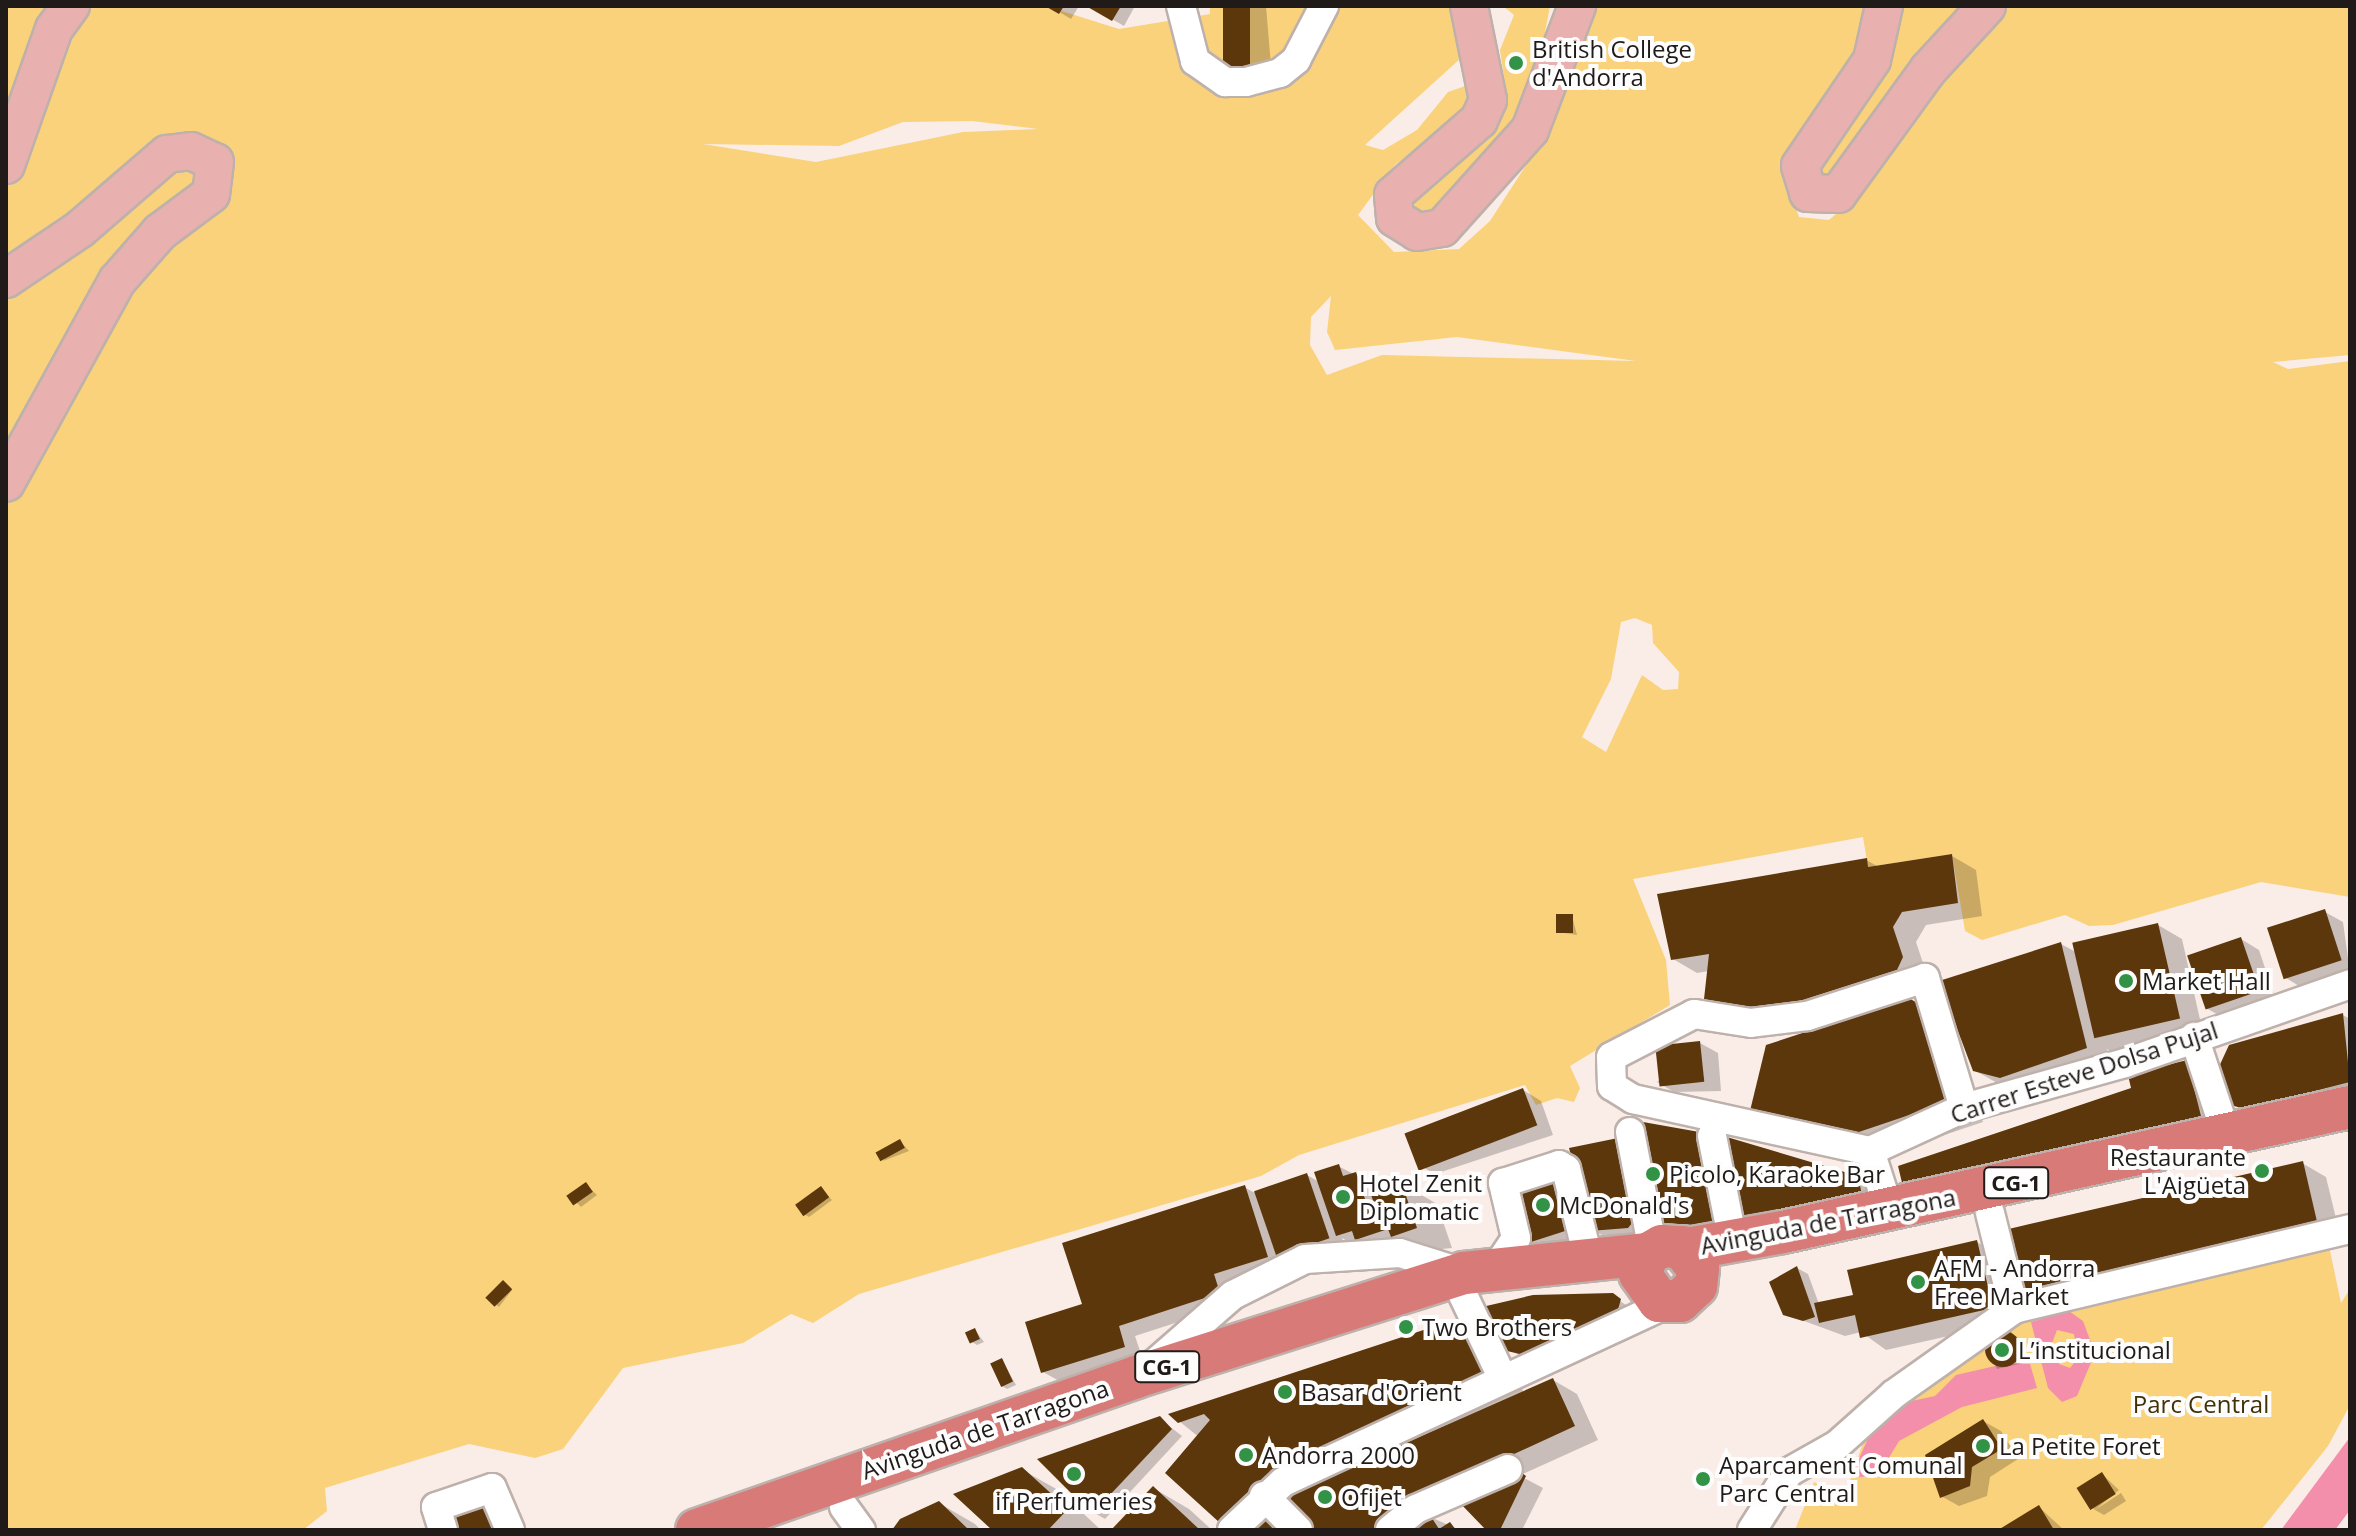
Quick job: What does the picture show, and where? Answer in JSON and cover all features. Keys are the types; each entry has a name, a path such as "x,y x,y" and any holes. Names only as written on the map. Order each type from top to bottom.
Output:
{"highway":[{"name":"Avinguda de Tarragona","path":"697,1530 1136,1377 1475,1277 1588,1257 1664,1270 1733,1242 2350,1107"},
{"name":"Avinguda de Tarragona","path":"777,1530 853,1518 1475,1277 1542,1277 1664,1270 1778,1253 1990,1213 2350,1131"}],"main road":[{"path":"6,165 54,29 71,6"},
{"path":"1469,6 1488,100 1479,120 1393,195 1395,218 1417,232 1442,228 1530,130 1577,6"},
{"path":"1884,6 1872,60 1800,166 1800,183 1819,198 1838,194 1928,70 1987,6"},
{"path":"6,279 80,229 167,154 191,151 215,162 211,194 160,232 117,281 6,483"}],"street":[{"path":"1181,6 1195,61 1225,82 1246,82 1280,73 1296,60 1324,6"},
{"path":"1889,1210 1870,1151 1633,1099 1612,1086 1611,1057 1694,1014 1751,1023 1807,1016 1925,978 1964,1108"},
{"name":"Carrer Esteve Dolsa Pujal","path":"1870,1151 1964,1108 2194,1037 2350,984"},
{"path":"2194,1037 2226,1134"},
{"path":"1232,1530 1264,1496 1502,1377 1664,1270 1630,1132"},
{"path":"1712,1136 1733,1242"},
{"path":"1475,1277 1516,1238 1503,1183 1559,1165 1566,1169 1588,1257"},
{"path":"1990,1213 2014,1309"},
{"path":"1752,1530 1789,1472 1857,1428 2014,1309 2350,1229"},
{"path":"1136,1377 1233,1295 1305,1259 1400,1253 1475,1277"},
{"path":"1475,1277 1502,1377"},
{"path":"1390,1530 1416,1509 1508,1469"},
{"path":"443,1530 436,1507 492,1488 510,1530"},
{"path":"1264,1496 1298,1530"}],"green space":[{"path":"6,6 1046,6 1119,29 1210,14 1210,6 1457,6 1461,58 1365,145 1383,150 1417,130 1448,92 1474,83 1475,101 1464,115 1395,165 1358,215 1394,252 1459,249 1490,221 1543,139 1594,6 1865,6 1864,47 1783,170 1799,217 1829,220 1851,201 1933,84 2005,6 2350,6 2350,355 2273,362 2288,369 2350,361 2350,897 2261,882 2113,925 2089,926 2065,915 1982,940 1965,931 1952,854 1868,867 1863,837 1633,879 1666,960 1670,1005 1570,1066 1580,1088 1574,1102 1557,1098 1536,1105 1525,1085 1299,1155 1261,1176 859,1294 813,1323 791,1314 743,1343 623,1368 563,1449 535,1458 469,1444 325,1488 327,1511 303,1530 6,1530","holes":["972,121 1038,129 963,132 816,162 703,144 839,146 903,122","1331,296 1327,332 1335,350 1457,337 1636,361 1382,355 1327,375 1310,345 1311,317","1635,618 1652,625 1653,643 1679,672 1678,689 1663,690 1642,675 1606,752 1582,737 1611,679 1621,622"]},
{"path":"1503,6 1550,6 1541,54 1503,145 1434,213 1420,215 1411,199 1491,127 1505,84 1500,50 1514,15"},
{"path":"1896,6 1968,6 1827,185 1812,168"},
{"name":"Parc Central","path":"2329,1246 2341,1303 2350,1289 2350,1405 2328,1446 2261,1530 1795,1530 1814,1482 1845,1496 1867,1431 2012,1324"}],"shaded area":[{"path":"2069,1311 2083,1321 2095,1353 2077,1396 2062,1402 2048,1388 2031,1322","holes":["2057,1330 2074,1334 2078,1358 2070,1368 2059,1364 2051,1346"]},
{"path":"2004,1364 2030,1364 2037,1388 1962,1407 1899,1441 1878,1476 1859,1477 1856,1465 1872,1430 1902,1403 1935,1396 1956,1375"},
{"path":"2350,1437 2350,1510 2335,1530 2281,1530"}],"building":[{"path":"1045,6 1064,6 1059,14"},
{"path":"1086,6 1121,6 1112,21"},
{"path":"1223,6 1250,6 1250,71 1223,71"},
{"path":"1952,854 1958,903 1902,912 1893,927 1903,957 1897,970 1758,1014 1704,999 1709,954 1671,960 1657,894 1867,858 1868,867"},
{"path":"2325,909 2342,960 2284,979 2267,928"},
{"path":"1556,914 1573,914 1573,933 1556,933"},
{"name":"Market Hall","path":"2158,923 2180,1018 2094,1038 2072,943"},
{"path":"2241,937 2260,991 2206,1009 2187,956"},
{"path":"2061,942 2087,1048 2000,1078 1973,1071 1939,981"},
{"path":"1909,998 1917,1003 1948,1102 1841,1138 1749,1115 1766,1045"},
{"path":"2343,1013 2350,1082 2244,1109 2231,1105 2217,1071 2229,1045"},
{"path":"1700,1041 1704,1082 1660,1086 1655,1046"},
{"path":"2187,1060 2201,1116 1903,1187 1898,1166 2131,1088 2128,1075"},
{"path":"1523,1088 1537,1125 1419,1171 1404,1134"},
{"path":"1643,1122 1705,1133 1723,1229 1667,1238"},
{"path":"1720,1135 1858,1176 1862,1195 1741,1219"},
{"path":"1618,1138 1637,1217 1628,1228 1590,1231 1569,1148"},
{"path":"900,1139 905,1148 880,1161 876,1153"},
{"path":"2303,1161 2318,1225 2025,1293 2010,1229"},
{"name":"Hotel Zenit Diplomatic","path":"1339,1164 1343,1176 1356,1172 1367,1205 1374,1203 1370,1192 1401,1181 1417,1228 1391,1237 1388,1229 1355,1240 1352,1231 1336,1236 1314,1172"},
{"name":"McDonald's","path":"1558,1167 1577,1227 1527,1243 1508,1183"},
{"path":"1307,1173 1329,1238 1277,1256 1254,1191"},
{"path":"586,1182 593,1192 573,1206 566,1196"},
{"path":"1245,1185 1268,1257 1214,1274 1220,1293 1119,1326 1125,1347 1041,1373 1025,1322 1082,1304 1062,1243"},
{"path":"821,1186 829,1197 803,1216 795,1205"},
{"name":"AFM - Andorra Free Market","path":"1977,1240 1993,1308 1860,1338 1855,1315 1819,1323 1814,1303 1853,1295 1847,1270"},
{"path":"1797,1266 1815,1317 1803,1321 1783,1315 1769,1282"},
{"path":"503,1280 512,1289 495,1307 485,1298"},
{"path":"1613,1293 1621,1299 1617,1313 1520,1354 1507,1351 1482,1307 1533,1295"},
{"path":"1463,1317 1489,1372 1271,1474 1218,1530 1220,1523 1165,1473 1210,1420 1204,1414 1178,1423 1168,1414"},
{"path":"975,1328 980,1339 970,1343 965,1332"},
{"name":"L’institucional","path":"2003,1331 2015,1337 2021,1349 2015,1361 2003,1367 1991,1361 1985,1349 1991,1337"},
{"path":"1002,1358 1013,1382 1001,1387 990,1363"},
{"path":"1553,1378 1575,1426 1464,1477 1374,1530 1311,1530 1285,1505 1297,1491"},
{"path":"1160,1416 1172,1429 1092,1514 1037,1459"},
{"path":"1983,1419 2002,1449 1972,1467 1970,1486 1940,1498 1925,1455"},
{"path":"1022,1467 1068,1509 1048,1530 992,1530 953,1494"},
{"path":"2102,1472 2116,1494 2090,1510 2077,1488"},
{"path":"1522,1473 1526,1476 1500,1530 1486,1530 1458,1501"},
{"path":"1153,1486 1200,1530 1111,1530"},
{"path":"488,1494 500,1530 449,1530 442,1510"},
{"path":"939,1501 969,1530 892,1530 900,1519"},
{"path":"2039,1505 2054,1530 1998,1530"},
{"path":"1265,1514 1281,1530 1249,1530"},
{"path":"1430,1515 1439,1529 1450,1522 1456,1530 1409,1530"}],"place":[{"name":"British College d'Andorra","path":"1516,63"},
{"name":"Market Hall","path":"2126,981"},
{"name":"Restaurante L'Aigüeta","path":"2262,1171"},
{"name":"Picolo, Karaoke Bar","path":"1653,1174"},
{"name":"Hotel Zenit Diplomatic","path":"1343,1197"},
{"name":"McDonald's","path":"1543,1205"},
{"name":"AFM - Andorra Free Market","path":"1918,1282"},
{"name":"Two Brothers","path":"1406,1327"},
{"name":"L’institucional","path":"2002,1350"},
{"name":"Basar d'Orient","path":"1285,1392"},
{"name":"La Petite Foret","path":"1983,1446"},
{"name":"Andorra 2000","path":"1246,1455"},
{"name":"if Perfumeries","path":"1074,1474"},
{"name":"Aparcament Comunal Parc Central","path":"1703,1479"},
{"name":"Ofijet","path":"1325,1497"}]}
